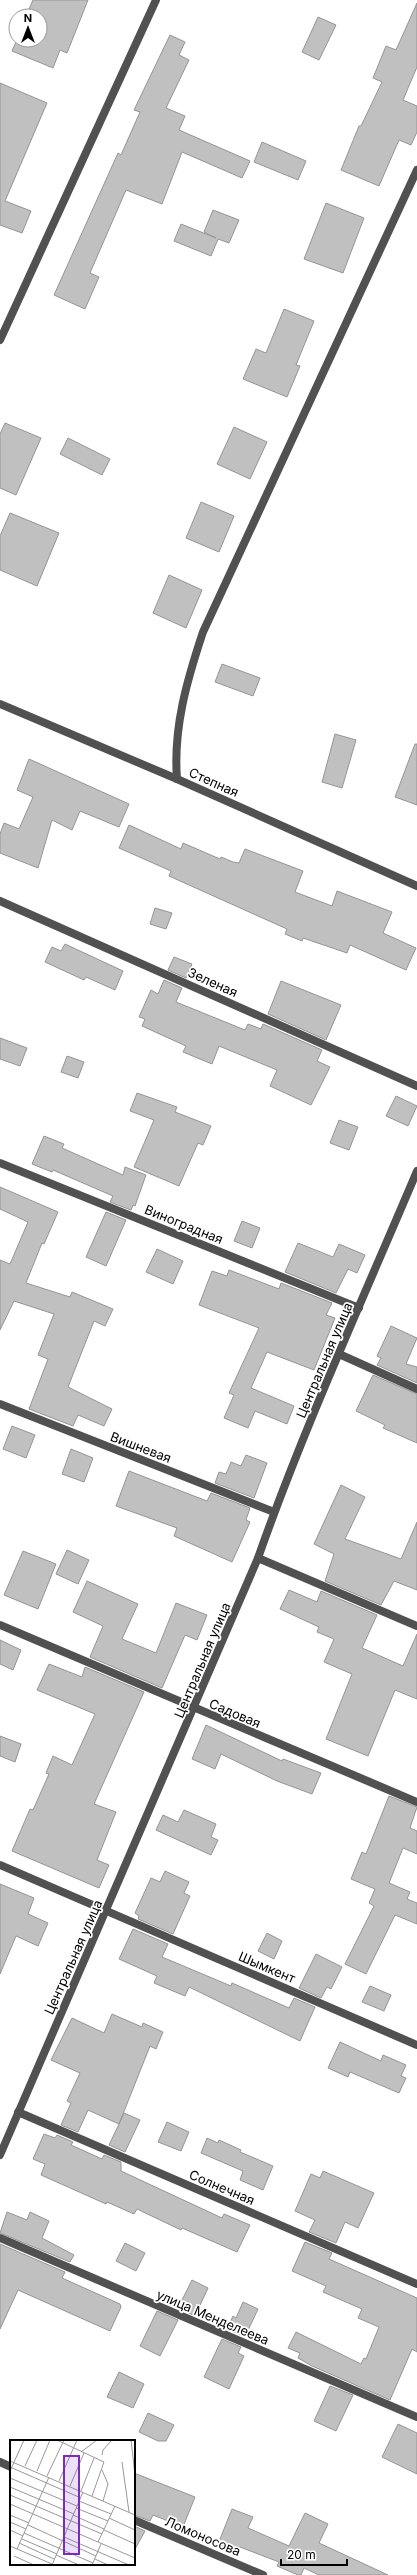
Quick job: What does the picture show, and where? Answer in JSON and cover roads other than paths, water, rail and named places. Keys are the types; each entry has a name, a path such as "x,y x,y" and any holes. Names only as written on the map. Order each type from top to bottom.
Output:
{"street":[{"path":"0,340 156,0"},
{"path":"177,779 175,750 186,682 203,632 417,170"},
{"name":"Степная","path":"0,704 177,779 417,886"},
{"name":"Зеленая","path":"0,901 417,1086"},
{"name":"Виноградная","path":"0,1163 359,1308"},
{"name":"Центральная улица","path":"0,2155 107,1911 258,1558 274,1512 417,1171"},
{"path":"339,1354 417,1389"},
{"name":"Вишневая","path":"0,1404 274,1512"},
{"path":"258,1558 417,1626"},
{"name":"Садовая","path":"0,1625 417,1802"},
{"name":"Шымкент","path":"0,1865 417,2044"},
{"name":"Солнечная","path":"18,2112 417,2284"},
{"name":"улица Менделеева","path":"0,2238 417,2417"},
{"path":"0,2462 10,2467"},
{"name":"Ломоносова","path":"135,2520 263,2575"}]}
